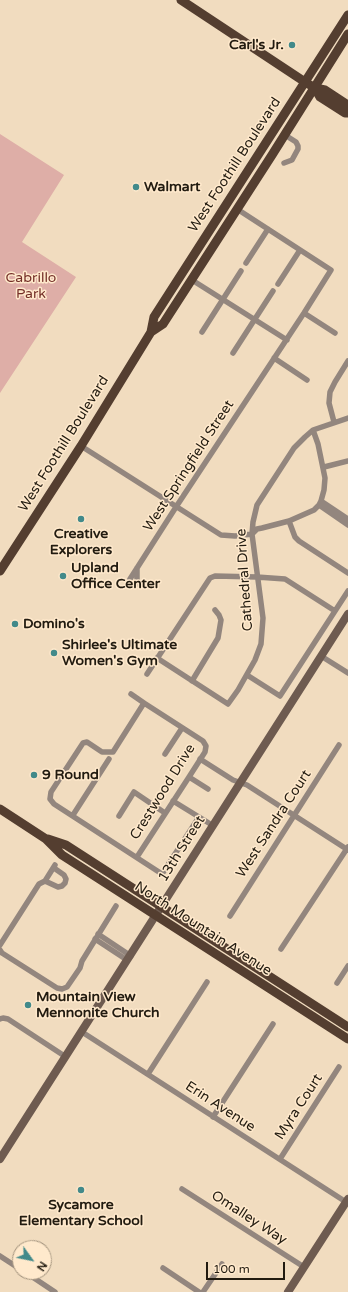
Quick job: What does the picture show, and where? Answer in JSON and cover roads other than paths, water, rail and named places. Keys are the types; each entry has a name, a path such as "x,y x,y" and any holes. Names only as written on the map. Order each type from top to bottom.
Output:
{"main road":[{"path":"180,0 314,88 324,90 348,105"},
{"name":"West Foothill Boulevard","path":"0,571 81,446 151,332 154,318 174,286 348,15"},
{"name":"West Foothill Boulevard","path":"151,332 163,324 285,135 348,34"},
{"path":"314,88 320,97 348,114"},
{"path":"237,209 234,204 257,165 260,152"},
{"path":"216,243 217,231 231,208 228,202"},
{"path":"165,320 166,312 176,295 177,290 174,286"},
{"name":"North Mountain Avenue","path":"0,809 46,839 62,855 158,911 348,1027"},
{"name":"North Mountain Avenue","path":"158,911 348,1039"}],"street":[{"path":"284,163 292,160 298,149 296,142 285,135"},
{"path":"237,209 300,250 278,284"},
{"path":"246,263 268,229"},
{"name":"West Springfield Street","path":"130,579 287,340 331,270 300,250"},
{"path":"202,332 241,271"},
{"path":"192,280 287,340"},
{"path":"233,353 273,291"},
{"path":"304,313 335,333"},
{"path":"274,358 307,380"},
{"path":"334,422 329,403 330,392 348,361"},
{"name":"Cathedral Drive","path":"192,681 228,704 247,675 255,660 260,644 262,630 262,613 252,534 257,505 294,448 313,430 348,418"},
{"path":"81,446 221,535 235,536 252,534 257,529 289,522 314,510 320,503 324,490 324,467 313,430"},
{"path":"324,467 348,462"},
{"path":"320,503 341,517 348,525"},
{"path":"341,517 348,519"},
{"path":"289,522 295,537 299,541 348,572"},
{"path":"137,568 137,584"},
{"path":"147,674 210,578 215,576 285,579 335,611"},
{"path":"247,675 280,696 348,591"},
{"path":"157,658 192,681 218,638 221,620 215,610"},
{"name":"13th Street","path":"0,1159 348,614"},
{"path":"321,656 348,673"},
{"path":"131,694 182,728 165,754"},
{"path":"144,703 113,752 102,752 87,742 83,743 51,792 50,799 54,804 162,874 198,817"},
{"name":"Crestwood Drive","path":"137,857 205,752 206,746 203,741 182,728"},
{"name":"West Sandra Court","path":"230,916 339,745"},
{"path":"73,815 109,759"},
{"path":"200,759 233,780 247,785 348,849 282,949"},
{"path":"189,777 208,789"},
{"path":"119,816 134,792 165,813"},
{"path":"173,801 212,825"},
{"path":"0,945 39,884 45,881 55,867 64,875 66,879 62,886 58,887 45,881"},
{"path":"0,950 2,953 57,988 62,989 67,987 80,968 82,961 96,936 116,906"},
{"path":"96,936 129,958"},
{"path":"337,983 348,966"},
{"path":"148,1074 207,982"},
{"path":"0,1019 8,1019 66,1057"},
{"path":"213,1117 273,1024"},
{"name":"Erin Avenue","path":"82,1032 280,1160 347,1200"},
{"name":"Myra Court","path":"280,1160 339,1067"},
{"name":"Omalley Way","path":"182,1188 304,1267"},
{"path":"288,1292 347,1200"},
{"path":"0,1256 12,1264"},
{"path":"204,1292 222,1264"},
{"path":"164,1268 199,1292"},
{"path":"37,1280 55,1292"}],"place":[{"name":"Carl's Jr.","path":"292,45"},
{"name":"Walmart","path":"136,187"},
{"name":"Creative Explorers","path":"81,519"},
{"name":"Upland Office Center","path":"63,576"},
{"name":"Domino's","path":"15,624"},
{"name":"Shirlee's Ultimate Women's Gym","path":"54,653"},
{"name":"9 Round","path":"34,775"},
{"name":"Mountain View Mennonite Church","path":"28,1005"},
{"name":"Sycamore Elementary School","path":"81,1190"}],"park label":[{"name":"Cabrillo Park","path":"31,286"}]}
